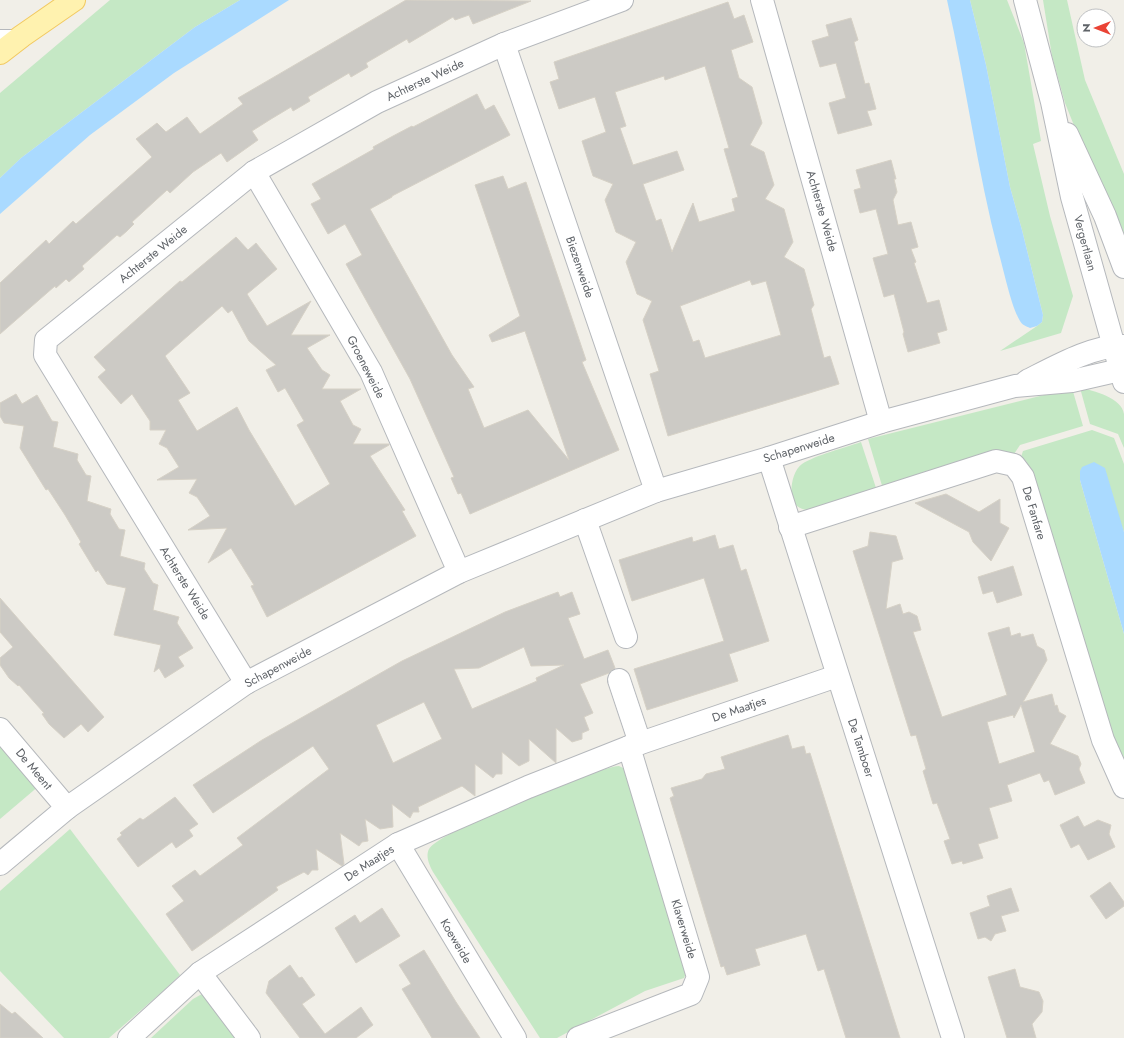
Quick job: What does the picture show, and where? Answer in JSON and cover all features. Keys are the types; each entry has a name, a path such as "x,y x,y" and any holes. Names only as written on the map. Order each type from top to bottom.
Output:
{"main road":[{"path":"0,53 74,0"}],"street":[{"name":"Achterste Weide","path":"246,683 44,355 46,340 254,172 377,102 504,44 622,0"},
{"name":"Achterste Weide","path":"762,0 881,422"},
{"name":"Vergertlaan","path":"1025,0 1052,102 1072,197 1119,346 1123,373"},
{"name":"Biezenweide","path":"504,44 656,491"},
{"name":"Vergertlaan","path":"1052,102 1105,216 1124,268"},
{"name":"Groeneweide","path":"254,172 371,372 458,572"},
{"name":"Schapenweide","path":"1015,386 1066,361 1119,346"},
{"name":"Schapenweide","path":"0,864 67,808 246,683 458,572 656,491 769,458 881,422 1015,386 1072,381 1123,373"},
{"name":"De Tamboer","path":"769,458 837,676 954,1038"},
{"name":"De Fanfare","path":"790,527 996,461 1014,465 1023,477 1103,740 1124,787"},
{"path":"585,520 626,637"},
{"name":"De Maatjes","path":"129,1038 200,973 398,844 528,787 635,745 837,676"},
{"path":"619,680 635,745"},
{"name":"De Meent","path":"0,729 67,808"},
{"name":"Klaverweide","path":"578,1038 691,994 698,976 635,745"},
{"name":"Koeweide","path":"398,844 515,1038"},
{"path":"200,973 249,1038"}],"lane":[{"path":"0,36 22,36"}],"green space":[{"path":"110,0 240,0 195,27 21,158 0,178 0,93"},
{"path":"970,0 1007,0 1024,43 1041,141 1033,144 1050,216 1073,296 1061,333 1000,351 1042,322 1043,315 1010,187 986,65"},
{"path":"1043,0 1067,0 1076,40 1076,48 1078,48 1085,80 1124,174 1124,250 1065,103 1052,56"},
{"path":"1072,388 1083,426 1020,445 1014,454 1007,452 994,454 883,489 868,439"},
{"path":"1080,388 1113,399 1122,408 1124,414 1124,448 1118,434 1090,424"},
{"path":"1092,430 1114,438 1124,464 1124,532 1120,522 1080,471 1080,480 1124,634 1124,770 1032,473 1026,461 1021,457 1023,451"},
{"path":"861,442 877,491 814,511 795,505 792,498 791,489 796,470 802,464 830,452"},
{"path":"0,739 40,785 0,819"},
{"path":"619,766 625,769 688,968 684,978 645,991 557,1038 540,1038 433,872 428,861 428,852 429,849 439,841 459,829 487,816 551,788 605,769"},
{"path":"70,829 180,975 109,1038 64,1038 0,971 0,891"},
{"path":"202,994 241,1038 151,1038 193,999"}],"water":[{"path":"240,0 289,0 174,73 90,135 0,214 0,178 21,158 195,27"},
{"path":"947,0 970,0 986,65 1010,187 1043,315 1042,322 1037,326 1030,328 1022,324 1017,315 999,254 984,191"},
{"path":"1094,462 1105,468 1124,532 1124,634 1080,480 1080,471 1082,467"}],"building":[{"path":"406,0 531,1 473,24 469,15 455,20 453,17 409,43 407,39 366,63 368,67 351,77 349,73 308,97 310,101 293,111 291,107 271,119 252,131 258,140 227,162 221,153 193,172 170,193 167,190 132,222 134,224 127,231 120,237 117,235 82,266 84,269 69,282 66,279 56,288 55,286 0,334 0,283 46,240 49,244 73,221 76,224 152,157 136,139 157,123 166,132 187,117 200,134 243,104 238,98"},
{"path":"728,2 734,19 744,15 753,42 731,50 739,78 752,87 762,123 750,145 764,152 774,185 765,199 784,209 793,242 784,257 804,269 814,305 811,309 824,358 830,356 839,384 668,436 650,374 659,371 643,320 652,301 637,294 626,262 636,242 616,232 605,200 613,184 593,176 582,141 606,132 595,97 559,109 550,82 559,79 554,62","holes":["705,66 729,148 724,149 738,197 732,199 735,211 699,222 693,203 672,252 661,219 656,221 643,184 684,170 677,151 633,165 620,128 626,126 615,92 664,76 665,80","750,280 752,285 766,281 781,335 705,358 699,340 693,342 680,306"]},
{"path":"851,18 858,40 854,42 865,84 869,83 876,109 867,111 872,125 838,134 829,103 846,98 836,63 820,67 812,41 829,36 826,25"},
{"path":"477,94 485,110 494,105 510,135 392,196 370,209 452,355 474,387 468,389 484,428 528,410 569,460 525,331 492,342 489,335 520,316 475,185 503,176 508,189 526,182 586,360 582,362 619,450 470,514 461,493 458,494 451,478 454,477 410,379 346,264 362,255 345,224 328,234 311,204 321,199 312,184 374,149 373,147 393,136"},
{"path":"891,160 896,179 894,179 897,192 893,200 898,225 911,222 918,247 911,249 927,303 939,300 947,330 937,333 940,343 908,352 894,294 884,297 873,258 888,254 876,209 860,213 854,190 861,188 856,170"},
{"path":"236,237 248,250 256,243 277,269 247,294 267,326 311,301 291,335 330,335 307,348 322,370 330,375 322,389 361,389 340,401 353,425 361,429 353,444 389,444 370,456 405,510 402,511 416,536 267,617 251,586 254,585 231,548 208,563 227,528 188,530 210,516 197,497 189,493 197,479 157,480 179,467 167,448 159,444 166,430 150,430 150,421 132,394 121,404 98,377 106,370 94,357 180,281 182,282","holes":["222,306 228,313 232,310 249,341 276,365 266,370 278,392 285,388 304,421 297,425 330,484 295,506 249,430 237,407 197,431 178,400 190,393 165,356"]},
{"path":"16,394 22,404 37,395 52,421 58,422 53,447 78,454 77,460 86,475 91,476 87,501 111,509 110,514 119,529 125,530 120,556 145,563 144,569 153,583 158,585 153,610 179,617 177,623 193,648 178,657 184,666 165,678 159,668 154,672 161,645 114,635 126,588 107,584 98,570 96,572 79,544 81,542 65,515 48,489 46,490 20,448 24,426 4,423 0,416 0,403"},
{"path":"946,494 979,512 1000,499 1000,523 1009,528 991,561 973,542 969,532 915,503"},
{"path":"870,532 896,536 903,559 892,562 886,609 900,604 903,614 909,612 917,616 921,630 913,632 942,717 1007,695 988,633 1009,627 1011,636 1020,633 1021,637 1033,634 1037,646 1044,650 1047,660 1023,702 1052,694 1055,706 1057,705 1059,712 1066,716 1050,744 1078,756 1081,764 1079,769 1085,783 1055,795 1049,780 1044,782 1040,773 1007,785 1012,801 989,808 998,838 978,844 983,858 963,864 962,861 952,864 944,841 950,839 937,803 933,804 923,771 926,769 916,735 911,736 853,551 868,546","holes":["1021,705 1035,752 999,764 987,722 1013,715 1014,718"]},
{"path":"715,535 719,549 733,545 741,571 746,569 769,641 729,654 738,681 647,710 634,669 724,641 704,578 632,601 619,560 692,537 693,542"},
{"path":"1013,566 1022,595 997,603 993,591 983,594 978,577"},
{"path":"558,592 560,597 572,592 580,614 568,618 584,659 608,650 615,668 609,673 580,684 593,713 584,717 589,730 582,733 582,739 572,742 556,728 556,763 529,739 529,761 519,766 502,752 502,774 496,774 493,778 475,764 475,796 462,786 418,807 419,812 413,812 410,818 392,804 393,827 380,829 365,819 368,841 362,842 359,846 340,833 344,864 342,866 316,849 318,870 312,870 308,875 304,872 276,887 278,890 192,951 166,914 184,901 172,886 195,870 200,876 243,845 237,838 329,769 313,746 213,813 193,785 262,740 402,661 505,612","holes":["524,647 531,666 564,665 536,678 537,681 472,709 454,669 479,668","424,702 442,739 393,763 376,725"]},
{"path":"0,598 104,717 88,732 81,724 64,738 49,724 42,714 44,713 19,685 18,686 9,678 0,665 0,658 13,647 0,632"},
{"path":"788,735 792,749 804,746 806,754 810,753 900,1038 846,1038 824,969 818,971 806,934 755,949 760,965 727,975 724,966 721,967 670,798 674,796 671,788 702,779 706,774 725,769 721,757"},
{"path":"175,797 198,824 189,830 193,836 176,848 172,842 138,867 117,839 122,835 120,833 140,818 143,820"},
{"path":"1078,816 1084,827 1098,820 1111,825 1109,834 1115,847 1088,860 1079,844 1071,848 1060,825"},
{"path":"1110,882 1124,902 1124,906 1106,919 1090,896"},
{"path":"1011,888 1019,911 1001,916 1006,931 995,934 991,941 985,937 978,939 970,913 990,906 987,896"},
{"path":"382,908 400,936 356,963 335,928 355,915 360,923"},
{"path":"424,950 480,1038 432,1038 402,989 411,984 399,965"},
{"path":"290,965 299,978 302,977 315,995 302,1004 325,1034 361,1007 373,1025 356,1038 300,1038 266,993 269,981"},
{"path":"1015,969 1020,987 1039,992 1043,1001 1042,1012 1032,1024 1036,1038 1007,1038 988,977"},
{"path":"0,1004 12,1014 15,1012 43,1038 0,1038"}]}
